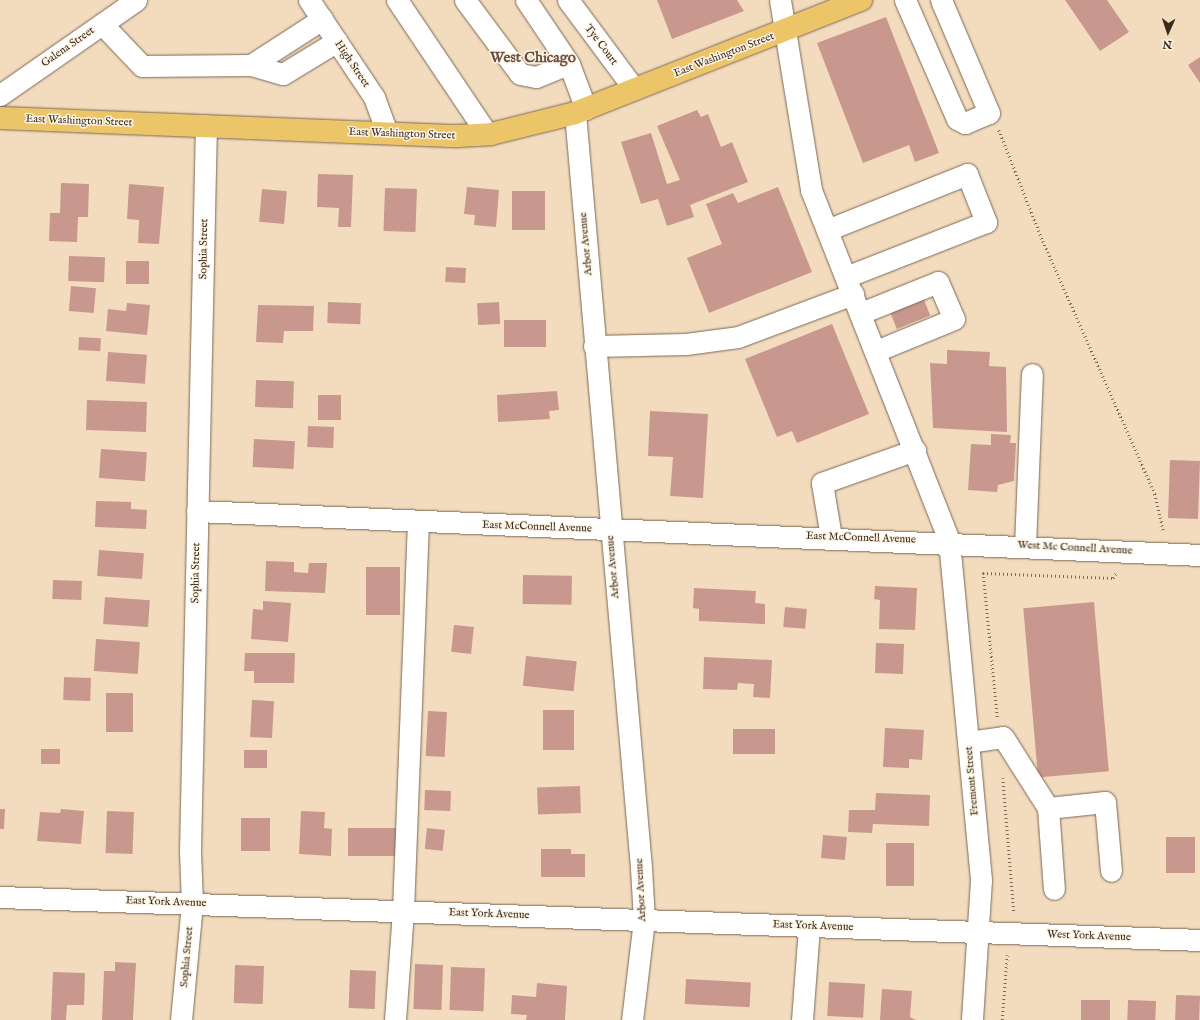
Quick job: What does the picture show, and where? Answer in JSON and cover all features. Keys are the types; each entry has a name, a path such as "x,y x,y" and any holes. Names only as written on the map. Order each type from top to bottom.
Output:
{"main road":[{"name":"East Washington Street","path":"0,118 387,133 487,134 581,111 861,0"}],"street":[{"name":"Galena Street","path":"0,95 136,0"},
{"name":"High Street","path":"309,0 374,97 387,133"},
{"path":"466,0 520,74 536,77 569,64"},
{"name":"Arbor Avenue","path":"526,0 569,64 581,111 594,346 644,920 632,1020"},
{"name":"Tye Court","path":"568,0 634,89"},
{"name":"Fremont Street","path":"780,0 811,190 915,450 949,541 981,880 979,932 972,1020"},
{"path":"905,0 957,119 965,123 989,113 941,0"},
{"path":"398,1 487,134"},
{"path":"251,66 322,20"},
{"path":"102,24 142,66 251,66 283,74 337,41"},
{"name":"Sophia Street","path":"181,1020 192,903 197,511 206,125"},
{"path":"594,346 726,339 849,285 986,222 967,174 827,230"},
{"path":"861,313 938,282 954,319 876,351"},
{"path":"1024,546 1032,374"},
{"path":"831,537 822,483 915,450"},
{"name":"East McConnell Avenue","path":"197,511 418,522 949,541"},
{"path":"395,1020 403,911 418,522"},
{"name":"West Mc Connell Avenue","path":"949,541 1200,555"},
{"path":"968,742 1003,737 1048,808 1054,889"},
{"path":"1048,808 1105,802 1111,871"},
{"name":"East York Avenue","path":"0,897 979,932"},
{"path":"802,1020 809,926"},
{"name":"West York Avenue","path":"979,932 1200,940"}],"building":[{"path":"657,0 737,0 744,11 672,39"},
{"path":"1065,0 1107,0 1129,32 1100,51"},
{"path":"886,17 939,153 915,162 909,145 863,163 817,43"},
{"path":"1200,57 1200,83 1188,65"},
{"path":"697,110 701,117 708,114 721,147 732,142 748,182 690,205 694,217 667,226 658,199 641,204 621,142 651,133 667,184 680,180 657,126"},
{"path":"318,174 353,175 351,227 338,227 339,208 317,207"},
{"path":"61,183 89,184 88,217 78,217 77,242 49,241 50,213 60,213"},
{"path":"129,184 164,187 159,244 138,243 139,220 127,219"},
{"path":"467,187 499,190 496,227 474,225 475,215 464,214"},
{"path":"778,187 812,272 709,313 687,258 722,244 706,204 733,193 738,203"},
{"path":"385,188 417,189 415,232 383,231"},
{"path":"262,189 287,191 284,224 259,222"},
{"path":"512,191 545,191 545,230 512,230"},
{"path":"69,256 105,257 104,282 68,281"},
{"path":"126,261 149,261 149,284 126,284"},
{"path":"446,267 466,268 465,283 445,282"},
{"path":"71,286 96,288 94,313 69,311"},
{"path":"922,295 930,315 897,329 889,308"},
{"path":"328,302 361,303 360,324 327,323"},
{"path":"499,302 500,324 478,325 477,303"},
{"path":"127,303 150,305 147,335 106,331 108,309 126,311"},
{"path":"258,305 314,306 313,331 284,331 283,343 256,342"},
{"path":"504,320 546,320 546,347 504,347"},
{"path":"832,324 869,414 797,443 792,431 777,437 745,359"},
{"path":"79,337 101,338 100,351 78,350"},
{"path":"947,350 990,352 989,366 1006,367 1007,432 933,428 930,363 947,364"},
{"path":"108,352 147,355 145,384 106,381"},
{"path":"256,380 294,381 293,408 255,407"},
{"path":"557,391 559,410 549,411 550,419 498,422 497,395"},
{"path":"318,395 341,395 341,420 318,420"},
{"path":"87,400 147,402 146,432 86,430"},
{"path":"650,411 708,414 703,498 670,496 673,457 648,456"},
{"path":"308,426 334,427 333,448 307,447"},
{"path":"991,434 1011,435 1010,443 1016,443 1014,481 998,485 997,492 968,490 971,444 991,445"},
{"path":"254,439 295,441 293,469 253,467"},
{"path":"101,449 147,452 145,481 99,478"},
{"path":"1170,460 1200,461 1198,519 1168,518"},
{"path":"96,501 131,502 131,509 147,510 146,529 95,527"},
{"path":"99,550 144,553 142,579 97,576"},
{"path":"266,561 294,562 294,572 308,573 309,563 327,563 325,593 265,591"},
{"path":"366,567 400,567 400,615 366,615"},
{"path":"523,575 572,576 571,605 522,604"},
{"path":"53,580 82,581 81,600 52,599"},
{"path":"875,586 917,588 915,630 879,629 880,600 874,599"},
{"path":"694,588 756,591 755,603 765,604 765,624 699,621 699,609 693,608"},
{"path":"105,597 150,600 148,627 103,624"},
{"path":"263,601 291,603 288,642 251,639 253,609 263,610"},
{"path":"1094,602 1109,771 1038,778 1023,608"},
{"path":"785,607 807,609 805,629 783,627"},
{"path":"454,625 474,627 471,654 451,652"},
{"path":"96,639 140,642 138,674 94,671"},
{"path":"876,643 904,644 903,674 875,673"},
{"path":"245,653 295,653 294,683 254,683 254,671 244,671"},
{"path":"526,656 577,661 574,691 523,686"},
{"path":"704,657 772,660 770,698 753,697 754,684 738,683 737,690 703,689"},
{"path":"64,677 91,678 90,701 63,700"},
{"path":"106,693 133,693 133,732 106,732"},
{"path":"252,700 274,701 272,738 250,737"},
{"path":"543,710 574,710 574,750 543,750"},
{"path":"428,711 447,712 445,757 426,756"},
{"path":"885,728 924,730 922,760 909,759 909,768 883,767"},
{"path":"733,729 775,729 775,754 733,754"},
{"path":"41,749 60,749 60,764 41,764"},
{"path":"244,750 267,750 267,768 244,768"},
{"path":"580,786 581,813 538,814 537,788"},
{"path":"425,790 451,791 450,811 424,810"},
{"path":"876,793 930,795 929,826 873,824 872,833 848,832 849,810 875,810"},
{"path":"0,809 5,809 4,829 0,829"},
{"path":"61,809 84,811 81,844 37,841 40,812 60,813"},
{"path":"107,811 134,812 133,854 106,853"},
{"path":"301,811 325,812 324,828 332,829 331,856 299,854"},
{"path":"241,818 270,818 270,851 241,851"},
{"path":"348,828 400,828 400,856 348,856"},
{"path":"427,828 445,830 443,851 425,849"},
{"path":"823,835 847,837 845,860 821,858"},
{"path":"1166,837 1195,837 1195,873 1166,873"},
{"path":"886,843 914,843 914,886 886,886"},
{"path":"541,849 571,849 571,854 585,854 585,877 541,877"},
{"path":"115,962 136,963 133,1020 102,1020 104,971 115,971"},
{"path":"415,964 443,965 441,1010 413,1009"},
{"path":"235,965 264,966 263,1004 234,1003"},
{"path":"451,967 485,968 483,1011 449,1010"},
{"path":"350,970 376,971 375,1009 349,1008"},
{"path":"53,972 85,973 84,1005 67,1005 66,1020 51,1020"},
{"path":"686,979 751,982 750,1007 685,1004"},
{"path":"829,982 865,984 863,1018 827,1016"},
{"path":"537,983 567,986 565,1020 526,1020 527,1015 511,1014 512,995 536,997"},
{"path":"882,989 912,991 910,1017 916,1020 880,1020"},
{"path":"1176,995 1200,996 1199,1020 1175,1020"},
{"path":"1081,1000 1110,1000 1110,1020 1081,1020"},
{"path":"1128,1000 1156,1001 1155,1020 1127,1020"}],"district":[{"name":"West Chicago","path":"533,58"}]}
